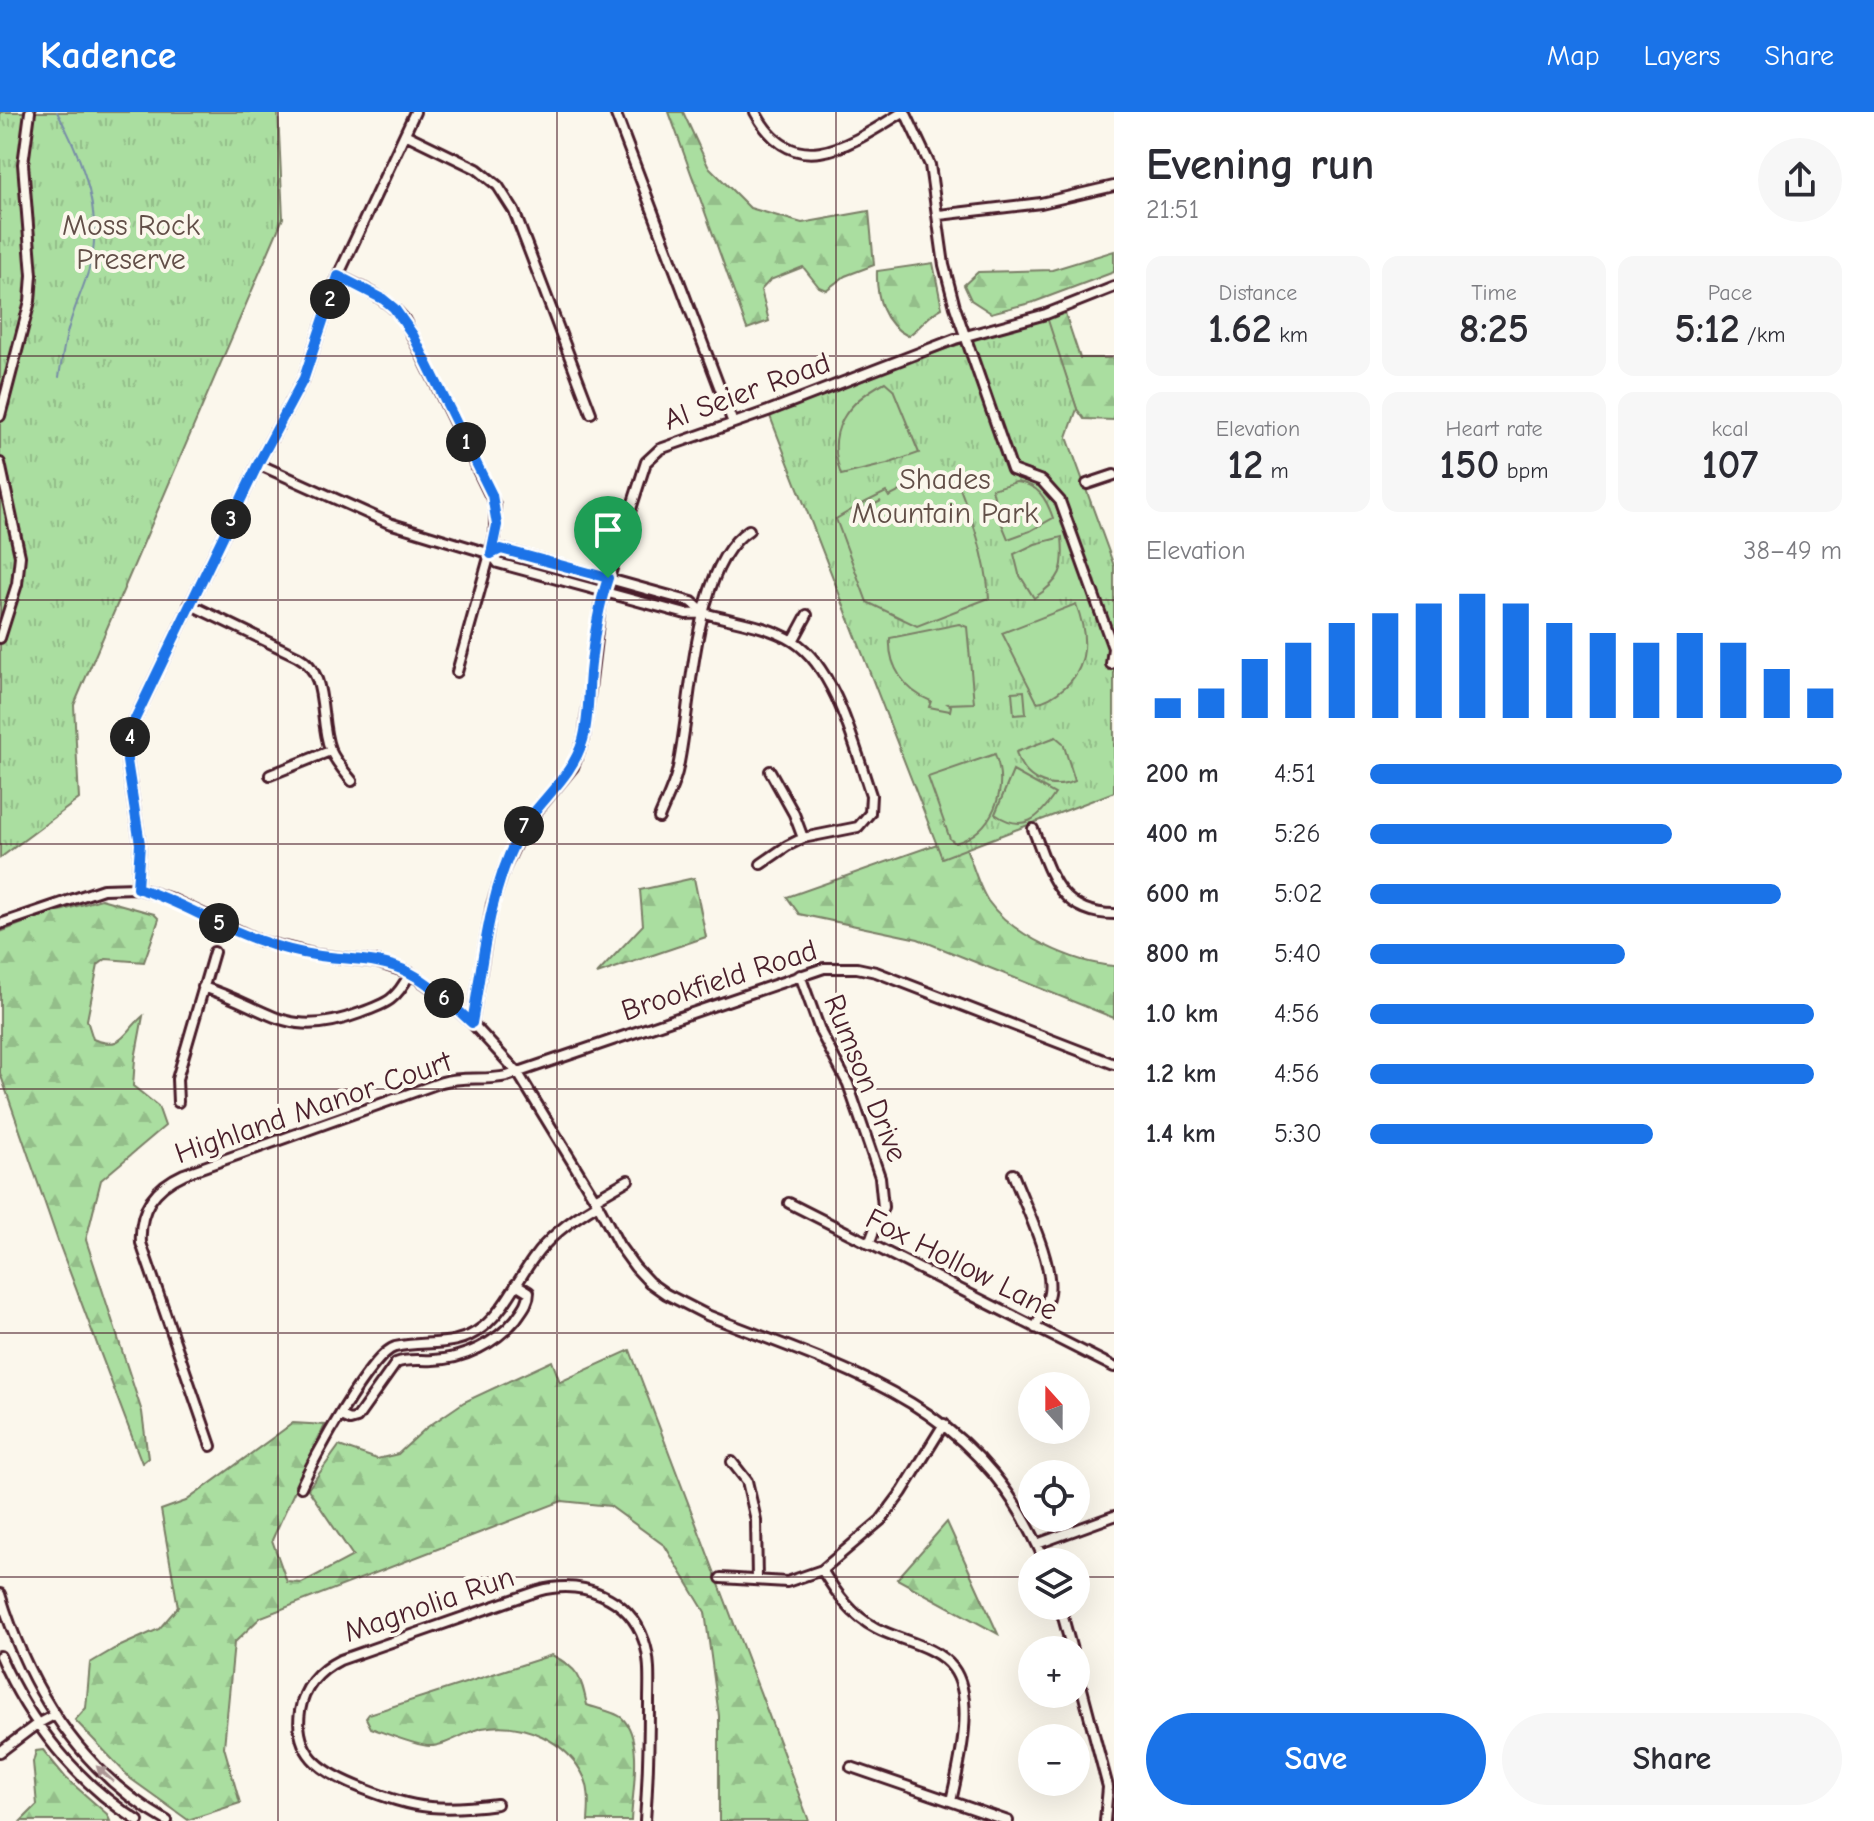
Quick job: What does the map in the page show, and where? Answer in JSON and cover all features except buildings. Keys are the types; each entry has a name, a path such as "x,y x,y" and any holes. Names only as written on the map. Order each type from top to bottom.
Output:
{"street":[{"path":"0,416 30,301 32,275 23,177 30,112"},
{"path":"137,888 140,844 128,777 130,734 134,721 258,464 311,363 338,276 415,112"},
{"path":"615,112 733,423"},
{"path":"755,112 764,127 782,144 795,151 818,153 842,148 904,112 930,165 944,265 963,336 1012,470 1042,481 1060,501 1113,648 1111,664"},
{"path":"405,134 477,169 498,186 514,211 591,413"},
{"path":"939,215 1026,206 1114,186"},
{"path":"338,276 383,299 394,308 413,335 492,495 497,525 457,672"},
{"name":"Al Seier Road","path":"472,1023 492,905 504,869 524,826 573,767 584,738 591,668 604,592 646,462 660,449 963,336 1046,314 1114,287"},
{"path":"0,463 20,556 17,584 0,638"},
{"path":"258,464 378,519 491,554 498,563 686,614 704,613 763,629 793,641 814,660 831,685 871,795 870,813 858,827 803,838 761,864"},
{"path":"1087,484 1114,475"},
{"path":"659,818 676,775 704,613 722,558 736,538 749,530"},
{"path":"491,554 501,549 608,578 692,602 704,613"},
{"path":"546,576 550,562"},
{"path":"656,605 659,593"},
{"path":"189,604 311,665 318,683 330,751 352,781"},
{"path":"793,641 807,615"},
{"path":"270,775 330,751"},
{"path":"770,771 794,814 803,838"},
{"path":"1033,829 1054,884 1062,894 1078,906 1114,914"},
{"path":"0,924 103,889 137,888 171,899 260,941 317,955 377,962 410,973 472,1023 518,1073 597,1202 619,1245 649,1282 707,1315 863,1376 944,1424 988,1465 1039,1548"},
{"path":"178,1102 177,1079 214,952"},
{"name":"Brookfield Road","path":"518,1073 800,975 839,966 876,972 1114,1064"},
{"path":"203,987 246,1002 282,1021 316,1025 347,1018 384,1004 398,996 410,973"},
{"name":"Rumson Drive","path":"800,975 821,1033 848,1084 880,1177 883,1207 869,1244"},
{"name":"Highland Manor Court","path":"211,1446 144,1256 141,1220 151,1198 169,1181 204,1166 442,1082 496,1079 518,1073"},
{"path":"1013,1174 1048,1269 1049,1293 1035,1328"},
{"path":"301,1487 365,1376 386,1352 393,1348 451,1343 476,1333 500,1310 548,1241 628,1180"},
{"name":"Fox Hollow Lane","path":"789,1203 1114,1367"},
{"path":"341,1416 350,1420 357,1418 396,1363 402,1360 456,1357 495,1340 528,1302 529,1292 516,1284"},
{"path":"721,1578 787,1582 822,1570 881,1520 944,1424"},
{"path":"732,1462 747,1481 756,1520 757,1580"},
{"path":"1037,1544 1114,1516"},
{"path":"822,1570 840,1599 860,1618 877,1629 939,1656 952,1666 960,1680 963,1698 962,1745 951,1801"},
{"name":"Magnolia Run","path":"497,1804 446,1808 412,1804 328,1773 310,1755 302,1740 299,1722 304,1695 317,1676 340,1660 538,1591 552,1587 574,1587 595,1591 615,1602 635,1622 644,1642 649,1684 649,1769 645,1821"},
{"path":"0,1594 32,1679 54,1715 89,1759 112,1781 167,1821"},
{"path":"0,1656 10,1680 37,1724 79,1774 136,1821"},
{"path":"1087,1708 1108,1787 1105,1821"},
{"path":"0,1752 54,1715"},
{"path":"851,1767 1008,1821"}],"green space":[{"name":"Moss Rock Preserve","path":"0,112 278,112 283,218 74,705 79,799 0,858"},
{"path":"669,112 683,112 708,166 750,208 802,223 869,211 874,265 845,276 826,290 819,287 803,267 770,280 761,290 769,321 747,329"},
{"path":"1114,251 1114,272 1034,302 991,313 971,300 964,285 978,272 1052,270"},
{"path":"933,263 942,308 908,336 892,324 883,309 877,271"},
{"path":"1064,310 1080,358 1114,358 1114,420 1084,419 1077,409 1046,317"},
{"name":"Shades Mountain Park","path":"1046,314 1077,409 1067,437 1114,566 1114,792 942,858 768,411"},
{"path":"885,382 893,389 919,453 841,475 836,444 843,419 860,399"},
{"path":"954,473 981,549 989,598 917,626 867,602 836,519 858,506 862,512 881,501 865,509 862,504 886,492 889,497 908,487"},
{"path":"1016,482 1036,489 1053,518 1008,539 992,489"},
{"path":"1062,537 1060,573 1051,585 1034,598 1019,574 1014,554 1035,544"},
{"path":"1076,604 1084,637 1079,669 1059,692 1037,702 1002,633"},
{"path":"959,624 967,627 974,703 948,704 950,711 929,707 931,701 913,691 895,668 890,638"},
{"path":"1024,691 1026,714 1014,715 1012,692"},
{"path":"1056,737 1063,743 1075,781 1056,785 1031,776 1016,752"},
{"path":"995,754 1000,782 994,808 979,830 955,843 950,839 928,777"},
{"path":"1013,771 1055,794 1037,816 1023,823 1014,823 995,814"},
{"path":"937,844 942,857 966,848 984,895 1012,925 1062,953 1114,966 1114,1018 918,939 799,914 787,897"},
{"path":"694,878 706,937 597,974 643,925 640,890"},
{"path":"101,899 154,914 159,919 144,962 106,959 98,965 87,1020 93,1039 111,1043 122,1038 143,1016 133,1086 158,1106 165,1126 101,1180 86,1240 142,1412 148,1458 142,1463 58,1241 0,1073 0,932"},
{"path":"630,1350 809,1821 719,1821 719,1716 705,1612 665,1546 610,1506 562,1501 261,1617 234,1643 224,1747 240,1803 188,1820 131,1779 75,1720 86,1708 90,1663 159,1629 178,1607 161,1510 186,1501 293,1423 325,1425 272,1540 287,1582 302,1583 353,1556 308,1489 339,1446 377,1459 398,1454 426,1428 464,1402 552,1361 560,1382"},
{"path":"947,1522 998,1634 897,1579"},
{"path":"552,1655 577,1675 587,1705 619,1716 629,1727 635,1752 631,1821 588,1821 585,1779 567,1754 542,1736 513,1727 497,1726 430,1746 371,1728 366,1718 369,1714"},
{"path":"43,1750 66,1778 107,1814 110,1821 21,1821 37,1805 33,1762 36,1751"}],"waterway":[{"path":"57,112 84,174 94,224 91,262 68,330 59,377"}],"route":[{"path":"338,276 383,299 404,319 413,335 492,495 497,525 491,554 501,549 608,578 600,606 584,738 573,767 539,806 515,841 492,905 472,1023 436,991 398,968 377,962 294,951 260,941 229,929 190,907 137,888 140,844 127,761 134,721 258,464 311,363 338,276"}]}
